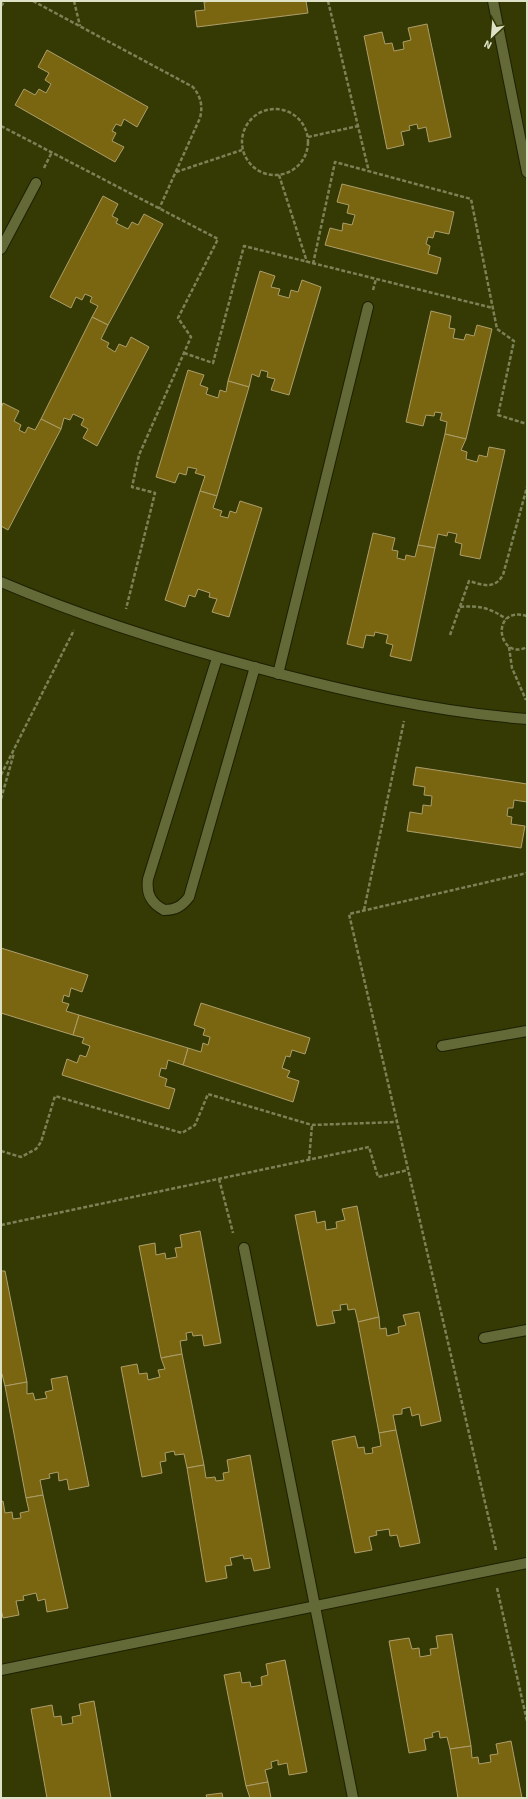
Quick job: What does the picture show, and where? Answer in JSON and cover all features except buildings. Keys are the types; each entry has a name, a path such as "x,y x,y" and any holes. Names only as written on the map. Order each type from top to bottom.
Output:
{"street":[{"path":"493,1 527,172"},
{"path":"1,249 36,183"},
{"path":"278,674 368,308"},
{"path":"1,582 121,627 217,658 278,674 374,698 452,711 527,719"},
{"path":"217,658 148,879 148,895 152,901 164,910 176,909 184,904 189,897 255,668"},
{"path":"442,1046 527,1031"},
{"path":"244,1248 353,1798"},
{"path":"484,1338 527,1330"},
{"path":"1,1670 527,1563"}],"path":[{"path":"1,6 5,1"},
{"path":"33,1 193,87 197,92 202,104 200,118 159,209"},
{"path":"74,1 80,26"},
{"path":"328,1 369,172"},
{"path":"268,109 279,109 289,112 298,118 305,126 308,137 308,148 304,158 298,166 289,172 279,175 269,175 252,167 242,150 244,129 249,120 258,113 268,109"},
{"path":"1,126 218,239 178,318 191,336 139,455 132,487 155,493 121,627"},
{"path":"308,137 358,126"},
{"path":"176,172 242,150"},
{"path":"313,264 335,162 471,199 497,329 514,341 498,416 527,424"},
{"path":"279,175 308,262"},
{"path":"184,353 213,363 244,246 493,308"},
{"path":"450,635 469,581 489,586 499,582 503,575 527,487"},
{"path":"460,608 481,607 491,610 506,619"},
{"path":"1,774 16,747 82,613"},
{"path":"527,616 521,614 513,615 506,619 502,626 501,634 504,641 510,647 517,649 527,647"},
{"path":"510,647 512,668 527,702"},
{"path":"364,910 408,703"},
{"path":"1,799 16,747"},
{"path":"527,873 349,914 408,1170 497,1570 527,1721"},
{"path":"1,1151 21,1157 36,1150 41,1142 55,1096 182,1133 195,1125 208,1094 312,1125 397,1122"},
{"path":"309,1160 312,1125"},
{"path":"1,1225 369,1147 378,1177 408,1170"},
{"path":"219,1179 232,1231 236,1239 244,1248"}]}
